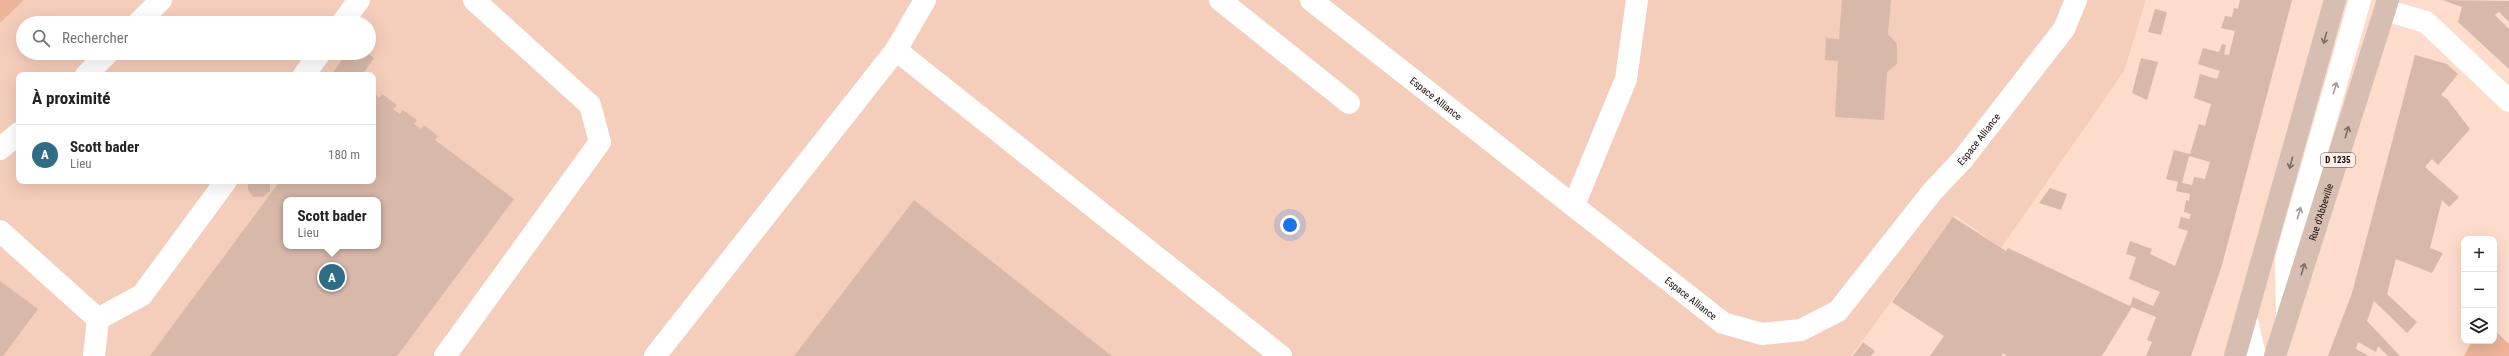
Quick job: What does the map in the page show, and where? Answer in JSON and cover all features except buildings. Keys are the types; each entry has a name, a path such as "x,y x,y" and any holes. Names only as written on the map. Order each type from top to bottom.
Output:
{"main road":[{"path":"2236,356 2247,321 2335,0"},
{"name":"Rue d'Abbeville","path":"2275,356 2288,320 2386,5"}],"street":[{"path":"145,16 161,0"},
{"path":"347,16 359,0"},
{"path":"444,356 600,142 590,105 474,0"},
{"path":"655,356 896,50 925,0"},
{"path":"1220,0 1349,103"},
{"name":"Espace Alliance","path":"1311,0 1574,205 1722,323 1762,334 1801,330 1838,311 1932,192 1962,160 2064,29 2076,0"},
{"path":"1574,205 1626,79 1637,0"},
{"path":"2288,320 2286,258 2360,0"},
{"path":"2386,5 2426,22 2509,101"},
{"path":"896,50 1281,356"},
{"path":"89,72 101,60"},
{"path":"306,72 315,60"},
{"path":"0,149 16,136"},
{"path":"98,319 142,295 224,184"},
{"path":"0,231 98,319"},
{"path":"94,356 98,319"},
{"path":"2247,321 2255,356"}],"shaded area":[{"path":"0,0 24,0 0,23"},
{"path":"24,0 2146,0 2124,71 2001,248 1955,215 1851,356 0,356 0,23"},
{"path":"2497,333 2509,344 2509,356 2464,356 2470,344 2497,344"}],"place":[{"name":"Scott bader","path":"332,277"}]}
